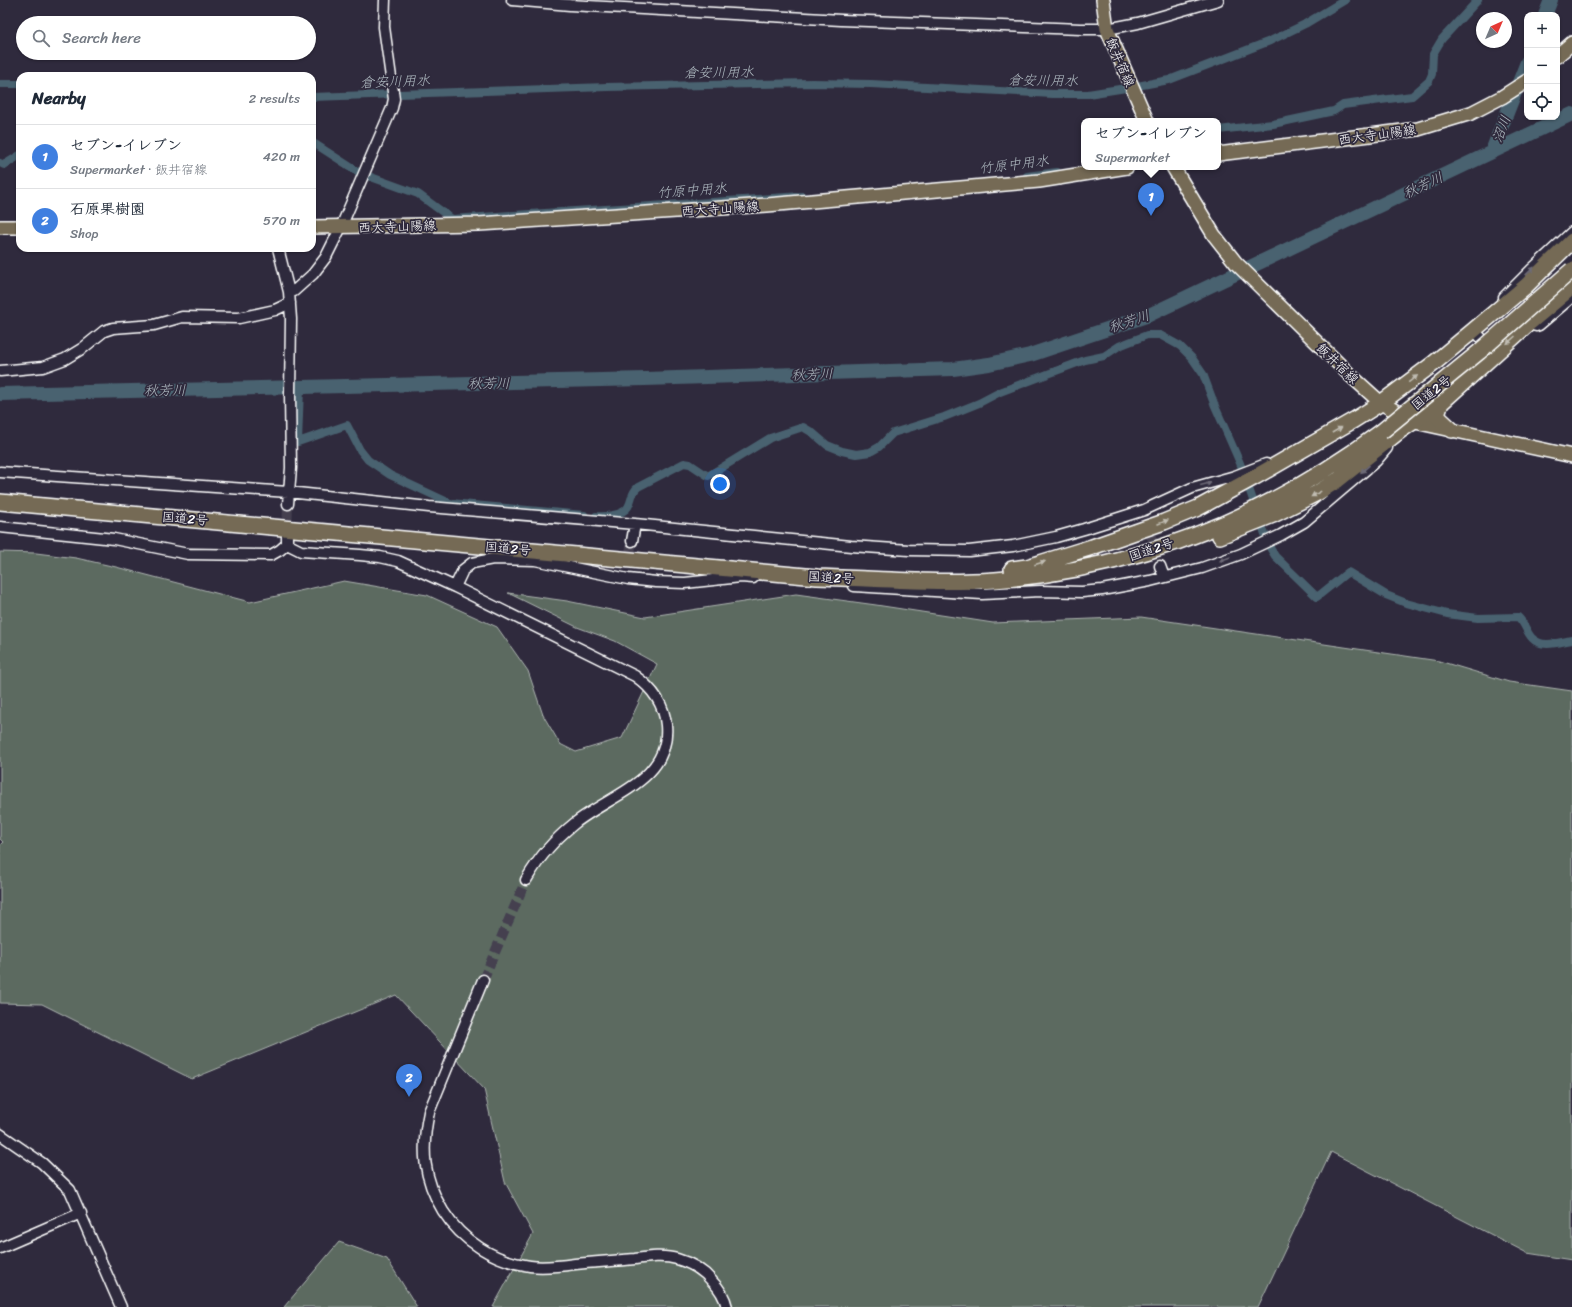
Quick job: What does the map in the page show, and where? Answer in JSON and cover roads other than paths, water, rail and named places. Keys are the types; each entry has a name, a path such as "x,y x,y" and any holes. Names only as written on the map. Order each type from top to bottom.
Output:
{"highway":[{"path":"946,582 981,574 1027,567 1092,548 1198,508 1232,483 1313,444 1354,420 1434,364 1526,286 1571,239"},
{"name":"国道2号","path":"0,502 817,577 946,582 994,580 1033,576 1112,562 1206,531 1249,519 1271,509 1381,432 1473,357 1572,270"},
{"path":"1271,509 1317,493 1338,480 1401,430 1415,422 1441,403 1528,324 1572,287"},
{"path":"1441,403 1438,417 1452,430"}],"main road":[{"name":"飯井宿線","path":"1102,0 1106,25 1146,118"},
{"path":"1560,53 1572,43"},
{"name":"西大寺山陽線","path":"1221,154 1418,129 1471,113 1502,97 1524,83"},
{"name":"西大寺山陽線","path":"316,227 479,224 767,205 1038,181 1108,170"},
{"name":"飯井宿線","path":"1174,170 1214,235 1236,263 1349,374 1381,402 1415,422 1572,456"},
{"path":"0,227 16,227"}],"street":[{"path":"289,292 294,291 313,274 326,257 341,227 392,108 394,99 384,27 386,0"},
{"path":"512,0 570,5 967,26 1106,25 1138,23 1218,0"},
{"path":"279,252 289,292 290,303 291,468 288,504"},
{"path":"1528,324 1536,326 1539,325 1572,297"},
{"path":"0,371 43,367 65,359 83,348 104,331 113,328 154,325 182,317 239,318 275,310 290,303"},
{"path":"1474,330 1495,354"},
{"path":"456,587 463,570 472,562 493,559 535,560 628,579 656,582 685,582 741,577 982,594 1040,591 1082,592 1102,590 1164,578 1202,568 1241,554 1304,522 1376,461 1401,430"},
{"path":"0,472 288,492 429,507 634,524 851,546 909,550 969,551 1013,546 1146,515 1192,488 1232,483"},
{"path":"632,541 634,524"},
{"path":"0,527 114,539 188,554 271,555 280,550 287,539 301,551 380,557 398,561 456,587 634,676 646,684 655,694 666,717 666,743 663,754 647,776 598,806 562,834 537,862 526,880"},
{"path":"628,566 628,579"},
{"path":"1160,566 1164,578"},
{"path":"483,980 429,1112 426,1125 425,1157 427,1174 438,1202 447,1217 473,1244 485,1252 511,1262 529,1266 550,1266 657,1257 676,1258 691,1264 705,1273 717,1286 727,1307"},
{"path":"0,1134 42,1163 70,1190 121,1307"},
{"path":"0,1248 81,1213"}],"waterway":[{"name":"倉安川用水","path":"1137,86 1169,80 1270,41 1305,24 1345,0"},
{"name":"竹原中用水","path":"1221,130 1273,124 1334,111 1343,105 1412,96 1429,81 1432,74 1433,54 1442,39 1478,0"},
{"name":"沼川","path":"1546,12 1551,0"},
{"name":"沼川","path":"1492,151 1524,70"},
{"name":"倉安川用水","path":"316,97 607,87 812,83 871,84 1053,94 1088,94 1126,88"},
{"name":"倉安川用水","path":"0,84 16,84"},
{"name":"秋芳川","path":"0,394 645,379 953,369 989,364 1030,355 1149,315 1572,114"},
{"name":"竹原中用水","path":"316,145 360,173 418,194 452,219 802,196"},
{"name":"竹原中用水","path":"0,163 4,165 16,158"},
{"name":"竹原中用水","path":"1027,176 1057,172"},
{"path":"596,516 609,516 626,510 630,504 634,492 638,487 684,463 690,464 708,476 770,438 803,427 827,445 842,451 856,454 870,452 879,447 893,433 944,417 979,403 1000,392 1085,360 1104,356 1119,346 1147,335 1160,335 1180,346 1192,358 1203,374 1215,406 1240,463 1266,537"},
{"path":"300,387 298,442 347,425 360,450 368,460 390,475 450,503 584,515"},
{"path":"1269,546 1275,556 1317,597 1348,572 1386,595 1406,603 1447,614 1478,618 1518,617 1530,636 1536,641 1551,644 1572,640"}],"tunnel":[{"path":"287,534 288,504"},
{"path":"1147,519 1160,566"},
{"path":"628,566 632,541"},
{"path":"483,980 526,880"}],"place":[{"name":"セブン-イレブン","path":"1151,216"},
{"name":"石原果樹園","path":"409,1097"}]}
